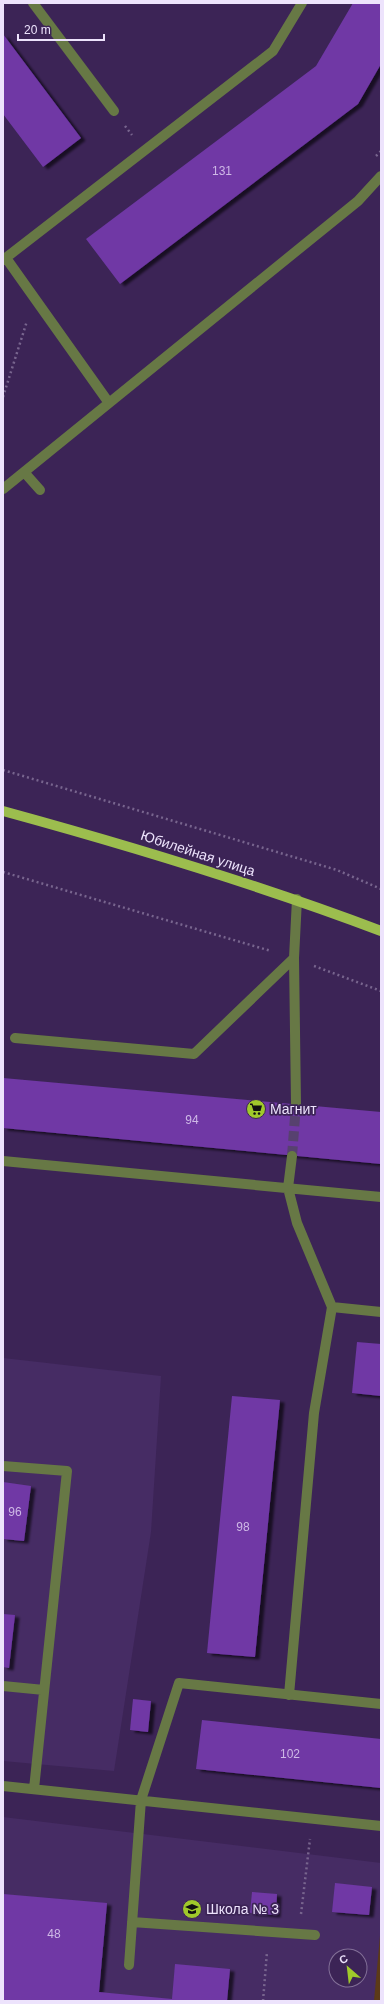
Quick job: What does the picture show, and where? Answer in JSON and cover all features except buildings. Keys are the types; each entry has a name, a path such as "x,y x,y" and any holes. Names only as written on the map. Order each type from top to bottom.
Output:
{"main road":[{"name":"Юбилейная улица","path":"3,811 116,842 298,899 381,931"}],"street":[{"path":"109,403 5,259 273,50 302,3"},
{"path":"37,4 114,111"},
{"path":"3,489 358,201 381,176"},
{"path":"24,472 40,490"},
{"path":"296,1104 294,958 298,899"},
{"path":"15,1038 194,1054 294,958"},
{"path":"289,1695 314,1413 332,1307 297,1223 288,1188 292,1156"},
{"path":"3,1161 381,1197"},
{"path":"332,1307 381,1312"},
{"path":"3,1466 67,1471 34,1789"},
{"path":"130,1966 141,1800 179,1683 381,1704"},
{"path":"3,1686 44,1690"},
{"path":"3,1786 381,1826"},
{"path":"132,1922 315,1935"}],"path":[{"path":"114,111 144,151"},
{"path":"3,397 34,298"},
{"path":"3,770 337,870 381,889"},
{"path":"3,872 294,958 381,991"},
{"path":"299,1934 312,1819"},
{"path":"262,2001 269,1932"}],"shaded area":[{"path":"3,1358 161,1376 151,1532 114,1771 3,1761"},
{"name":"Школа № 3","path":"3,1817 381,1863 381,2001 3,2001"},
{"path":"381,1925 381,2001 374,2001"}],"tunnel":[{"path":"292,1156 296,1104"}],"place":[{"name":"Магнит","path":"256,1109"},
{"name":"Школа № 3","path":"192,1909"}]}
